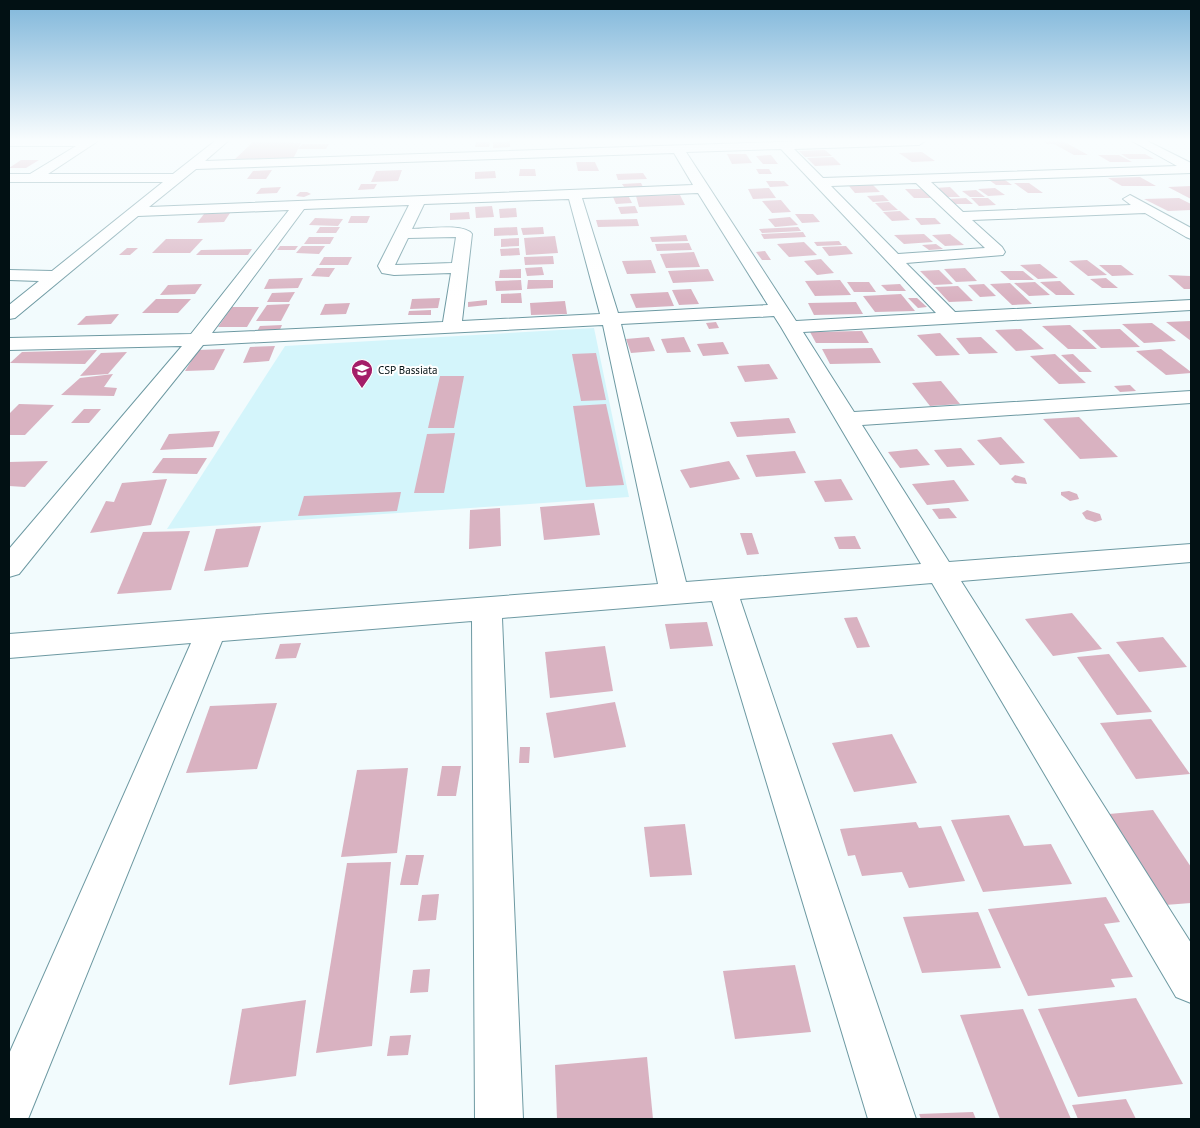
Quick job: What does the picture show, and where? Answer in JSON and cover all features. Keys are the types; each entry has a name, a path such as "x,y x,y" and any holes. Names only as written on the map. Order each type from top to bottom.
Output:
{"street":[{"path":"9,314 157,194"},
{"path":"134,212 560,194"},
{"path":"574,194 612,320 675,595"},
{"path":"705,194 785,318 1191,982"},
{"path":"832,194 951,319"},
{"path":"894,259 997,252 962,216 937,194"},
{"path":"1120,194 1191,234"},
{"path":"419,200 386,266 394,270 460,268"},
{"path":"9,567 197,340 300,205"},
{"path":"962,216 1146,209"},
{"path":"402,234 464,233 452,328"},
{"path":"9,276 56,276"},
{"path":"9,344 197,340 612,320 951,319 1191,306"},
{"path":"846,419 1191,397"},
{"path":"9,646 487,610 1191,553"},
{"path":"723,591 892,1119"},
{"path":"487,610 499,1119"},
{"path":"9,1108 211,631"}],"shaded area":[{"path":"594,328 629,497 167,529 285,346"}],"building":[{"path":"298,194 311,194 304,197 296,196"},
{"path":"750,194 773,194 776,198 753,199"},
{"path":"910,194 927,194 932,198 914,198"},
{"path":"941,194 957,194 960,197 945,197"},
{"path":"966,194 981,194 985,197 970,197"},
{"path":"985,194 1005,195 988,196"},
{"path":"1181,194 1191,194 1191,199"},
{"path":"680,195 685,205 639,207 636,196"},
{"path":"883,195 889,201 873,202 867,196"},
{"path":"613,197 629,197 632,203 616,204"},
{"path":"966,198 973,204 953,204 947,199"},
{"path":"971,198 988,198 996,205 979,206"},
{"path":"1179,198 1191,204 1191,210 1168,211 1144,199"},
{"path":"781,200 791,212 772,213 762,201"},
{"path":"889,202 898,210 883,211 875,203"},
{"path":"492,206 494,217 476,218 475,207"},
{"path":"635,206 638,213 621,214 618,207"},
{"path":"516,208 517,217 500,218 499,209"},
{"path":"900,211 910,220 892,221 883,212"},
{"path":"469,212 470,219 450,220 450,213"},
{"path":"230,213 224,222 197,223 204,214"},
{"path":"795,214 813,214 820,222 802,223"},
{"path":"351,216 370,216 367,223 348,223"},
{"path":"790,217 798,225 775,227 768,219"},
{"path":"315,218 343,219 338,226 309,225"},
{"path":"915,218 935,218 941,224 921,225"},
{"path":"637,219 639,226 598,227 596,220"},
{"path":"320,227 340,227 336,233 316,233"},
{"path":"517,227 518,235 494,236 494,228"},
{"path":"543,227 544,234 523,235 521,228"},
{"path":"798,227 801,231 762,233 759,229"},
{"path":"803,232 806,237 764,239 761,234"},
{"path":"924,234 933,242 904,244 894,235"},
{"path":"950,234 964,245 945,246 932,235"},
{"path":"686,235 688,241 652,242 650,237"},
{"path":"555,236 558,253 526,255 524,238"},
{"path":"309,237 334,237 330,244 304,244"},
{"path":"519,238 519,246 501,247 501,239"},
{"path":"166,239 203,239 190,253 152,253"},
{"path":"839,241 842,245 817,246 814,242"},
{"path":"804,242 817,255 789,257 777,244"},
{"path":"689,243 692,250 657,251 655,244"},
{"path":"936,244 943,249 929,250 922,245"},
{"path":"280,246 298,246 295,250 277,250"},
{"path":"302,246 325,246 319,254 296,253"},
{"path":"846,246 853,254 829,256 822,247"},
{"path":"127,248 138,248 130,255 119,255"},
{"path":"519,248 520,255 501,256 500,249"},
{"path":"252,249 248,255 196,255 201,250"},
{"path":"765,251 771,260 762,260 756,252"},
{"path":"694,252 700,267 666,268 660,254"},
{"path":"553,256 554,264 525,265 524,257"},
{"path":"324,257 352,257 348,265 319,265"},
{"path":"821,259 834,273 817,275 804,261"},
{"path":"651,260 656,273 627,274 622,261"},
{"path":"1087,260 1107,275 1088,276 1069,261"},
{"path":"1040,264 1058,278 1038,279 1020,265"},
{"path":"1099,265 1121,265 1134,275 1112,276"},
{"path":"542,267 544,275 527,276 525,268"},
{"path":"317,268 335,268 329,277 311,276"},
{"path":"965,268 977,281 956,282 944,269"},
{"path":"521,269 521,278 499,278 500,270"},
{"path":"708,269 714,281 673,283 668,271"},
{"path":"939,270 953,284 934,285 920,271"},
{"path":"1000,271 1023,271 1034,280 1010,280"},
{"path":"1168,275 1191,276 1191,289 1184,289"},
{"path":"303,278 298,288 264,289 269,279"},
{"path":"1106,278 1118,288 1102,288 1090,279"},
{"path":"521,280 522,290 496,291 495,281"},
{"path":"528,280 553,280 553,288 527,289"},
{"path":"840,280 851,295 815,296 805,281"},
{"path":"1060,281 1075,295 1056,295 1040,282"},
{"path":"847,282 869,282 876,292 854,292"},
{"path":"1035,282 1050,295 1029,296 1014,283"},
{"path":"1010,283 1032,304 1012,305 990,284"},
{"path":"202,284 195,294 160,295 168,285"},
{"path":"900,284 906,291 887,291 881,285"},
{"path":"984,284 996,296 980,297 968,285"},
{"path":"958,286 973,301 949,302 935,287"},
{"path":"691,289 699,304 679,305 672,290"},
{"path":"295,292 289,302 267,302 272,293"},
{"path":"668,292 674,306 636,308 630,294"},
{"path":"521,293 522,303 501,303 501,294"},
{"path":"901,294 915,311 875,312 863,296"},
{"path":"440,298 438,308 410,309 412,299"},
{"path":"908,298 917,298 927,307 918,308"},
{"path":"156,299 191,299 178,313 142,313"},
{"path":"487,300 487,305 468,307 468,302"},
{"path":"565,301 567,314 531,315 530,303"},
{"path":"856,302 863,314 814,315 808,303"},
{"path":"350,303 346,314 320,315 325,304"},
{"path":"290,304 281,321 256,321 267,305"},
{"path":"232,307 259,307 247,327 218,327"},
{"path":"431,310 431,315 408,315 409,311"},
{"path":"119,314 111,324 77,325 86,316"},
{"path":"1191,321 1191,341 1166,322"},
{"path":"716,322 719,328 709,329 706,323"},
{"path":"1152,323 1176,341 1144,343 1122,324"},
{"path":"282,325 278,334 255,335 260,326"},
{"path":"1070,325 1097,349 1068,349 1042,326"},
{"path":"1021,329 1044,349 1016,351 995,330"},
{"path":"1120,329 1140,347 1101,348 1082,330"},
{"path":"862,331 869,343 816,343 810,332"},
{"path":"940,333 960,355 936,356 917,335"},
{"path":"649,337 655,351 631,353 626,339"},
{"path":"684,337 691,352 667,353 661,339"},
{"path":"981,337 998,353 969,354 956,338"},
{"path":"723,342 729,354 703,356 697,344"},
{"path":"275,346 269,361 243,363 250,347"},
{"path":"872,348 881,363 830,364 822,349"},
{"path":"225,349 214,370 185,371 198,350"},
{"path":"1161,349 1191,373 1166,375 1136,351"},
{"path":"97,350 85,364 10,363 22,352"},
{"path":"127,352 108,374 80,376 101,353"},
{"path":"596,353 606,400 581,401 572,354"},
{"path":"1055,354 1086,383 1059,384 1030,356"},
{"path":"1073,354 1092,372 1079,372 1061,355"},
{"path":"769,364 778,379 745,382 737,366"},
{"path":"113,374 104,387 117,388 114,396 61,395 80,378"},
{"path":"440,376 464,376 454,428 428,428"},
{"path":"941,381 960,404 930,406 912,383"},
{"path":"1130,385 1136,391 1120,392 1114,386"},
{"path":"19,404 54,405 25,435 9,435 9,414"},
{"path":"606,404 624,485 586,487 573,406"},
{"path":"84,409 101,409 89,423 71,423"},
{"path":"1079,417 1118,457 1080,459 1043,419"},
{"path":"789,418 796,433 737,437 730,422"},
{"path":"220,431 213,447 160,450 169,434"},
{"path":"455,433 444,493 414,493 427,434"},
{"path":"1001,437 1025,463 1000,465 977,440"},
{"path":"961,448 975,465 947,467 934,450"},
{"path":"917,449 930,465 900,468 888,452"},
{"path":"795,451 806,473 756,477 746,455"},
{"path":"163,458 207,458 197,474 152,473"},
{"path":"48,461 25,487 9,486 9,462"},
{"path":"729,461 740,479 690,488 680,470"},
{"path":"1015,475 1025,478 1027,484 1015,483 1011,479"},
{"path":"167,479 151,525 90,533 106,501 114,502 122,483"},
{"path":"841,479 853,500 825,502 814,481"},
{"path":"954,480 969,501 927,505 912,484"},
{"path":"1069,491 1077,494 1079,499 1070,501 1061,495 1061,492"},
{"path":"401,492 397,511 298,516 304,496"},
{"path":"594,503 600,535 544,540 540,507"},
{"path":"500,508 501,546 469,549 470,510"},
{"path":"949,508 957,518 939,519 932,509"},
{"path":"1087,510 1100,514 1102,520 1095,522 1086,519 1082,513"},
{"path":"261,526 248,567 204,571 216,529"},
{"path":"190,531 171,590 117,594 143,532"},
{"path":"740,533 752,533 759,554 747,555"},
{"path":"855,536 861,549 839,549 834,537"},
{"path":"1072,613 1102,649 1053,656 1025,619"},
{"path":"857,617 870,647 857,648 844,618"},
{"path":"707,622 713,646 670,649 665,624"},
{"path":"1163,637 1187,667 1139,672 1116,642"},
{"path":"301,643 296,658 275,659 280,644"},
{"path":"605,646 613,691 550,698 545,652"},
{"path":"1109,654 1152,712 1117,715 1077,657"},
{"path":"615,702 626,747 554,758 546,713"},
{"path":"277,703 257,769 186,773 210,706"},
{"path":"1151,719 1190,774 1136,779 1100,723"},
{"path":"892,734 917,783 854,792 832,743"},
{"path":"520,747 530,747 529,763 519,763"},
{"path":"442,766 461,766 456,796 437,796"},
{"path":"408,768 397,853 341,857 357,770"},
{"path":"1153,810 1191,867 1191,903 1165,905 1109,814"},
{"path":"1009,815 1024,846 1051,844 1072,884 983,892 951,820"},
{"path":"916,822 919,828 941,826 965,881 909,888 902,872 862,876 855,855 848,856 840,829"},
{"path":"685,824 692,875 650,877 644,827"},
{"path":"406,855 424,855 418,885 400,885"},
{"path":"391,862 372,1046 316,1053 347,863"},
{"path":"439,894 436,920 418,921 422,895"},
{"path":"1106,897 1120,922 1104,924 1133,977 1111,979 1115,987 1028,996 988,909"},
{"path":"978,912 1001,968 922,973 903,917"},
{"path":"795,965 811,1032 735,1039 723,971"},
{"path":"430,969 428,992 410,993 413,970"},
{"path":"1136,998 1183,1084 1078,1097 1038,1009"},
{"path":"306,1000 296,1076 229,1085 242,1009"},
{"path":"1023,1009 1071,1119 1000,1119 960,1015"},
{"path":"411,1035 408,1055 387,1056 390,1036"},
{"path":"647,1057 653,1119 557,1119 555,1065"},
{"path":"1126,1099 1136,1119 1078,1119 1072,1105"},
{"path":"973,1112 976,1119 921,1119 919,1114"}],"place":[{"name":"CSP Bassiata","path":"362,389"}]}
